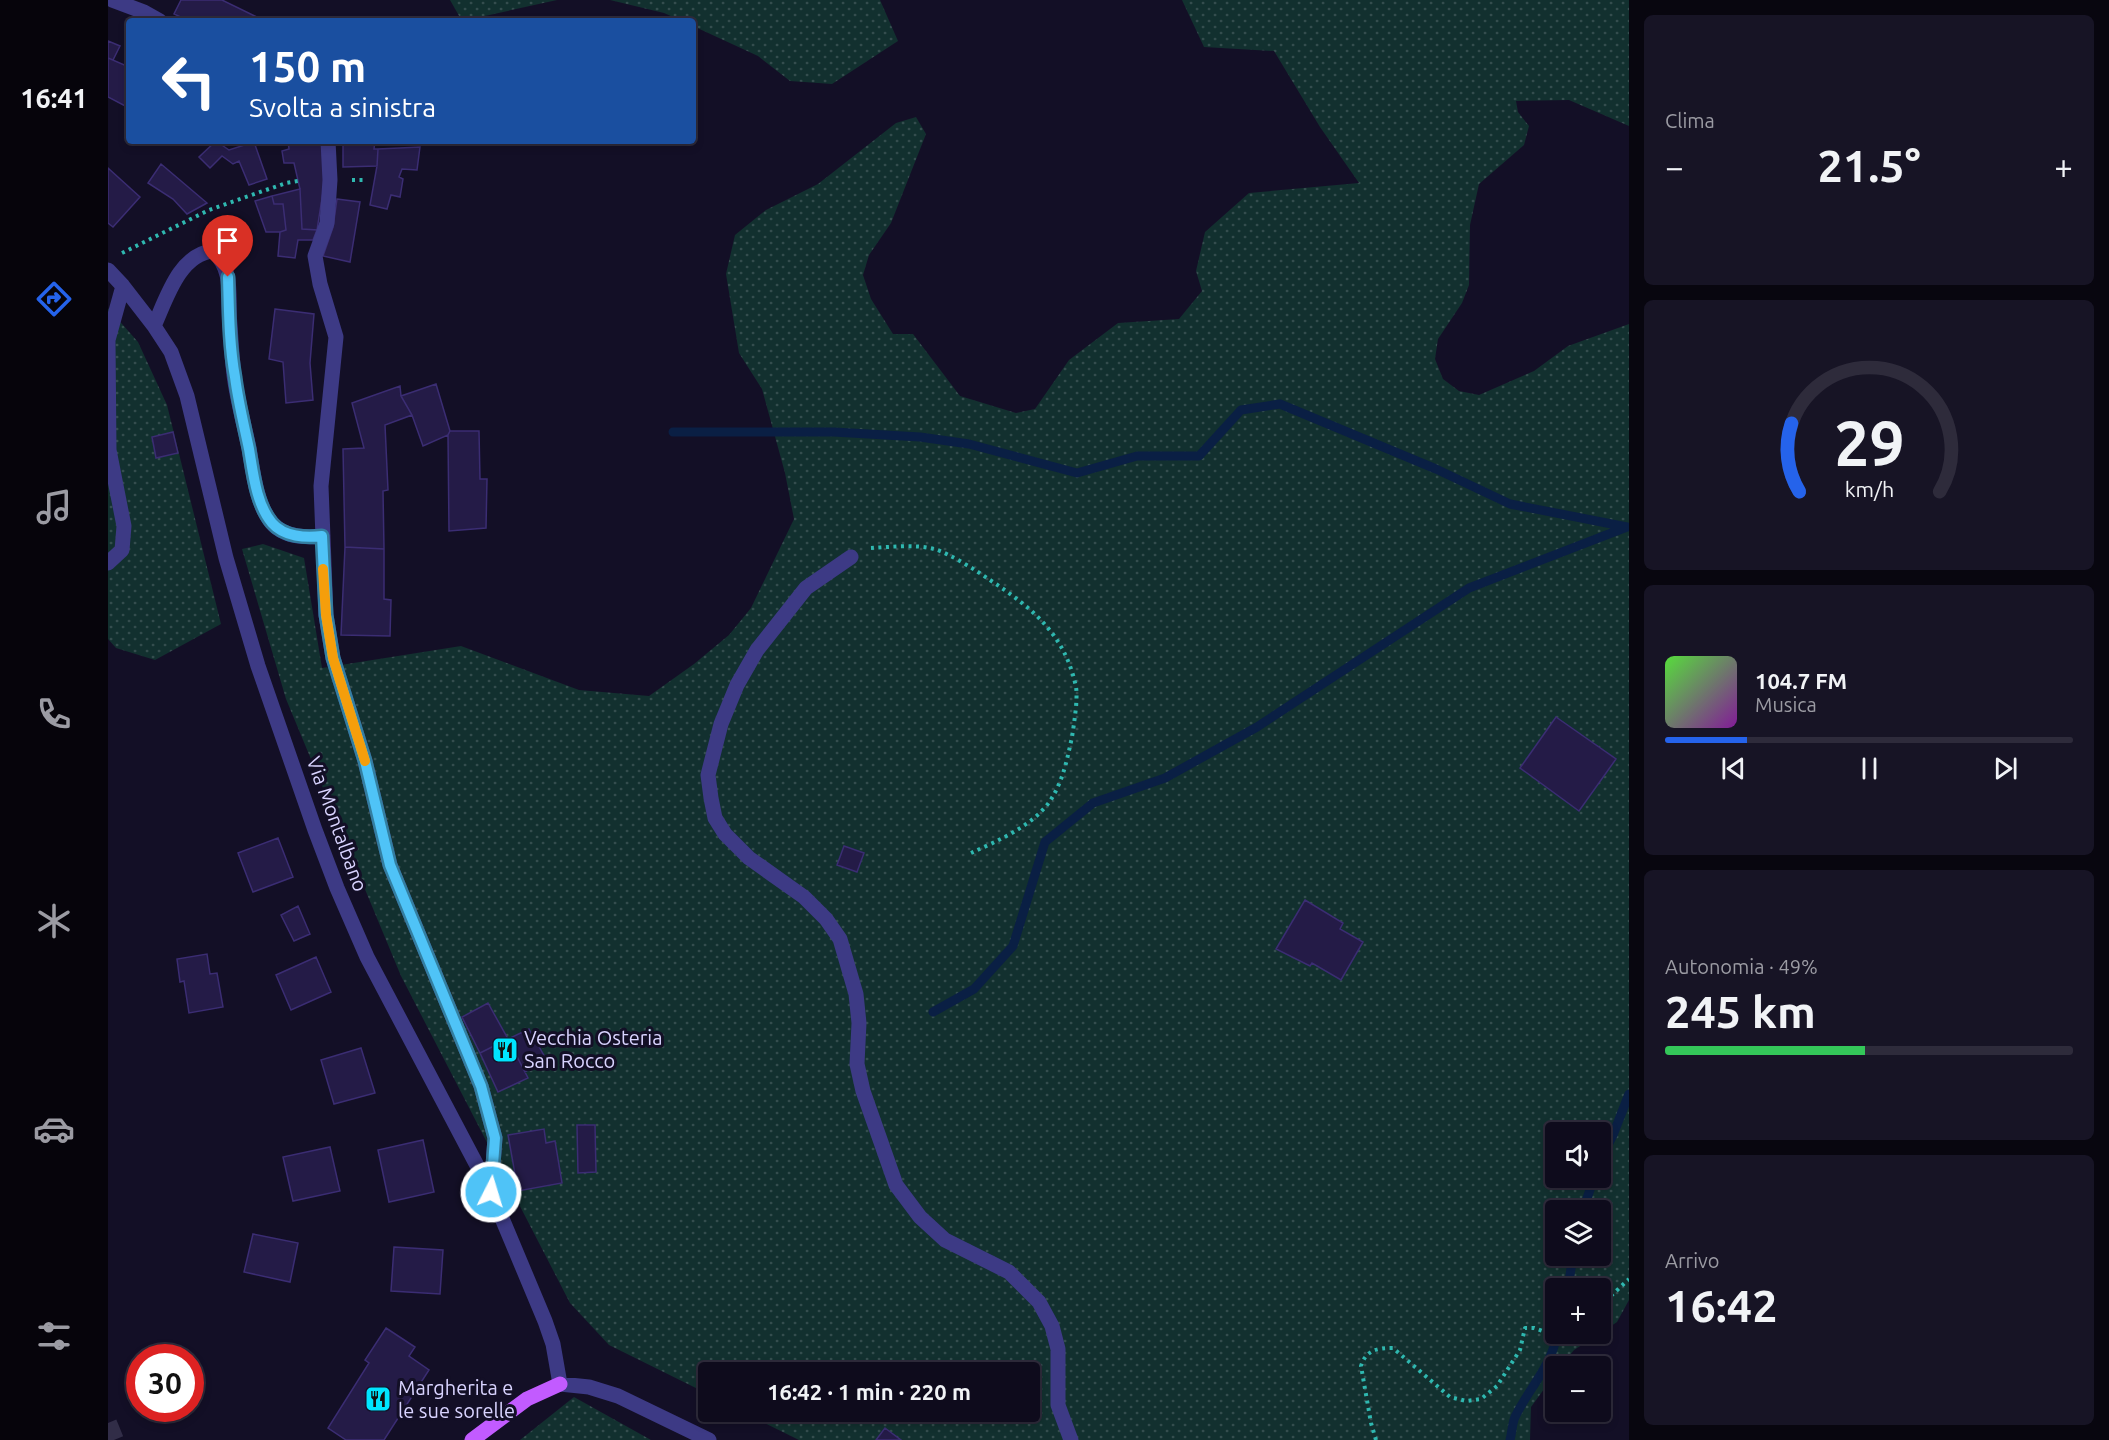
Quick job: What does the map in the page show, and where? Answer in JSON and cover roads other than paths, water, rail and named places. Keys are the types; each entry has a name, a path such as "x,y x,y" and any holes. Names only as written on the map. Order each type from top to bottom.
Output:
{"main road":[{"path":"472,1440 527,1399 560,1384"}],"street":[{"path":"112,0 155,18"},
{"path":"328,144 330,180 327,223 315,256 320,284 336,337 321,486 326,615 333,658 365,761 390,865 481,1086 495,1138 491,1192"},
{"path":"154,326 183,269 198,254 213,251 223,262 228,277 234,376 263,508 272,523 286,533 310,537 322,536"},
{"name":"Via Montalbano","path":"108,270 123,285 171,352 187,396 226,558 258,666 336,888 368,957 491,1192 545,1321 553,1344 560,1384"},
{"path":"108,563 122,550 124,538 124,526 109,450 108,340 123,285"},
{"path":"851,557 806,588 757,650 737,685 721,724 708,776 715,818 725,834 749,858 804,897 826,919 840,939 856,994 859,1023 857,1064 862,1092 896,1185 920,1217 945,1240 1009,1272 1039,1302 1052,1326 1058,1349 1058,1405 1071,1440"},
{"path":"560,1384 588,1387 618,1396 709,1440"}],"waterway":[{"path":"673,432 834,432 920,437 969,444 1077,473 1137,456 1199,456 1241,410 1280,404 1436,469 1510,504 1627,527"},
{"path":"933,1012 974,989 1013,946 1045,842 1093,803 1165,778 1257,727 1469,588 1627,527"},
{"path":"1611,1139 1629,1094"},
{"path":"1586,1200 1591,1188"},
{"path":"1570,1278 1571,1266"},
{"path":"1510,1440 1515,1417 1545,1367 1554,1344"}],"tunnel":[{"path":"108,1423 115,1440"}],"place":[{"name":"Vecchia Osteria San Rocco","path":"505,1050"},
{"name":"Margherita e le sue sorelle","path":"378,1399"}]}
